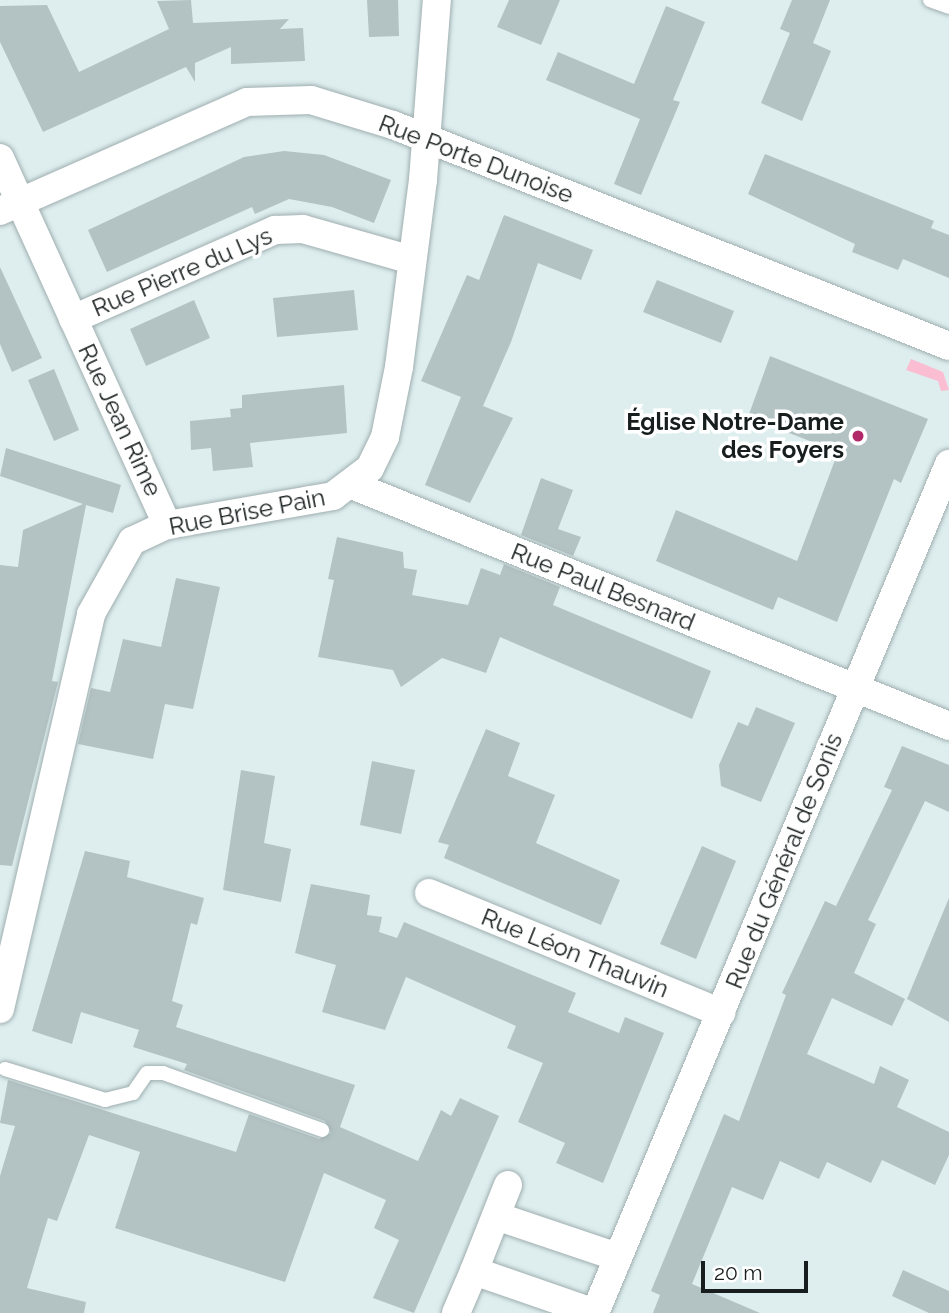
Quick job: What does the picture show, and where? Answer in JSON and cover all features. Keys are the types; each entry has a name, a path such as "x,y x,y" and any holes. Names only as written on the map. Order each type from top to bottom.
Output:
{"street":[{"name":"Rue Brise Pain","path":"0,1009 90,614 132,541 167,525 319,501 352,485 370,468 384,437 412,260 427,139 437,0"},
{"name":"Rue Porte Dunoise","path":"10,206 228,110 266,98 327,103 427,139 949,346"},
{"name":"Rue Jean Rime","path":"0,158 10,206 73,318 167,525"},
{"name":"Rue Pierre du Lys","path":"73,318 275,230 303,229 412,260"},
{"name":"Rue du Général de Sonis","path":"595,1313 949,464"},
{"name":"Rue Paul Besnard","path":"352,485 949,726"},
{"name":"Rue Léon Thauvin","path":"429,893 721,1013"},
{"path":"456,1313 508,1185"},
{"path":"496,1216 618,1258"},
{"path":"474,1271 595,1313"}],"lane":[{"path":"930,0 949,7"},
{"path":"5,1069 105,1100 133,1093 147,1073 163,1073 323,1130"}],"shaded area":[{"path":"911,359 943,372 949,390 941,391 938,381 906,370"}],"building":[{"path":"191,0 193,23 289,19 280,29 303,28 305,61 231,64 231,47 195,63 195,82 186,67 43,132 0,42 0,6 47,5 79,72 169,29 157,1"},
{"path":"367,0 398,0 399,36 369,37"},
{"path":"509,0 560,0 541,45 497,27"},
{"path":"792,0 830,0 813,43 831,51 802,121 761,103 790,33 780,29"},
{"path":"666,6 705,22 673,100 680,102 641,195 614,184 640,119 546,80 558,52 634,84"},
{"path":"284,151 324,155 391,180 374,223 332,207 289,199 255,214 252,207 107,272 88,230 244,157"},
{"path":"765,154 934,221 931,228 949,235 949,278 903,259 898,270 852,252 855,244 748,194"},
{"path":"504,215 593,250 581,280 538,263 511,342 483,406 513,418 470,503 425,485 461,397 421,381 467,275 479,280"},
{"path":"0,267 42,358 12,372 0,344"},
{"path":"657,280 734,311 721,343 643,312"},
{"path":"354,290 358,330 277,337 273,298"},
{"path":"194,300 210,338 146,366 130,329"},
{"path":"770,356 928,419 901,483 894,479 837,622 778,597 773,610 656,561 676,510 797,561 838,452 748,417"},
{"path":"54,369 79,430 54,441 28,380"},
{"path":"344,385 347,433 250,443 253,467 213,471 211,448 191,450 190,421 231,417 230,409 242,408 242,395"},
{"path":"6,448 121,485 113,513 86,505 52,681 58,682 12,866 0,865 0,565 18,567 23,530 83,504 0,476"},
{"path":"541,478 573,490 558,529 581,537 573,556 521,535"},
{"path":"337,537 403,552 404,568 417,570 412,595 468,605 481,568 500,575 504,564 560,587 553,605 711,671 692,719 500,637 486,673 442,658 401,687 393,670 318,657 334,580 328,579"},
{"path":"176,578 220,587 193,709 165,704 153,759 78,744 91,688 110,692 123,639 161,647"},
{"path":"756,707 795,723 761,802 721,786 719,765 738,722 748,726"},
{"path":"486,729 520,743 508,776 555,795 536,843 620,880 601,925 444,858 449,845 438,842"},
{"path":"902,746 949,765 949,812 925,801 868,920 876,924 854,973 905,999 892,1026 832,998 807,1054 874,1084 880,1066 909,1080 897,1107 949,1132 949,1155 935,1185 882,1160 871,1183 827,1162 819,1179 780,1161 763,1200 732,1187 692,1284 760,1313 653,1313 660,1295 651,1291 724,1114 739,1121 786,995 782,993 825,901 836,906 892,790 884,787"},
{"path":"372,761 415,770 401,834 360,825"},
{"path":"241,770 275,776 264,843 291,849 281,902 223,890"},
{"path":"702,846 736,861 696,959 660,944"},
{"path":"85,851 130,861 127,877 204,898 197,925 191,923 172,1001 183,1005 176,1027 355,1085 340,1127 418,1161 441,1110 451,1116 460,1098 499,1116 414,1313 373,1298 399,1240 374,1228 386,1200 324,1173 285,1282 115,1228 140,1152 89,1135 57,1221 48,1218 27,1288 86,1302 84,1313 0,1313 0,1176 15,1126 0,1123 8,1080 236,1152 249,1114 319,1139 331,1133 325,1121 184,1070 187,1064 133,1047 139,1030 81,1012 72,1044 32,1031"},
{"path":"311,884 370,895 367,915 382,917 379,932 397,938 404,922 576,993 568,1012 619,1033 625,1017 664,1033 603,1183 556,1163 565,1143 518,1122 543,1063 507,1048 516,1026 406,977 385,1030 322,1012 336,965 295,953"},
{"path":"949,898 949,1022 907,999"},
{"path":"903,1270 949,1291 949,1313 929,1313 892,1296"}],"place":[{"name":"Église Notre-Dame des Foyers","path":"858,436"}]}
